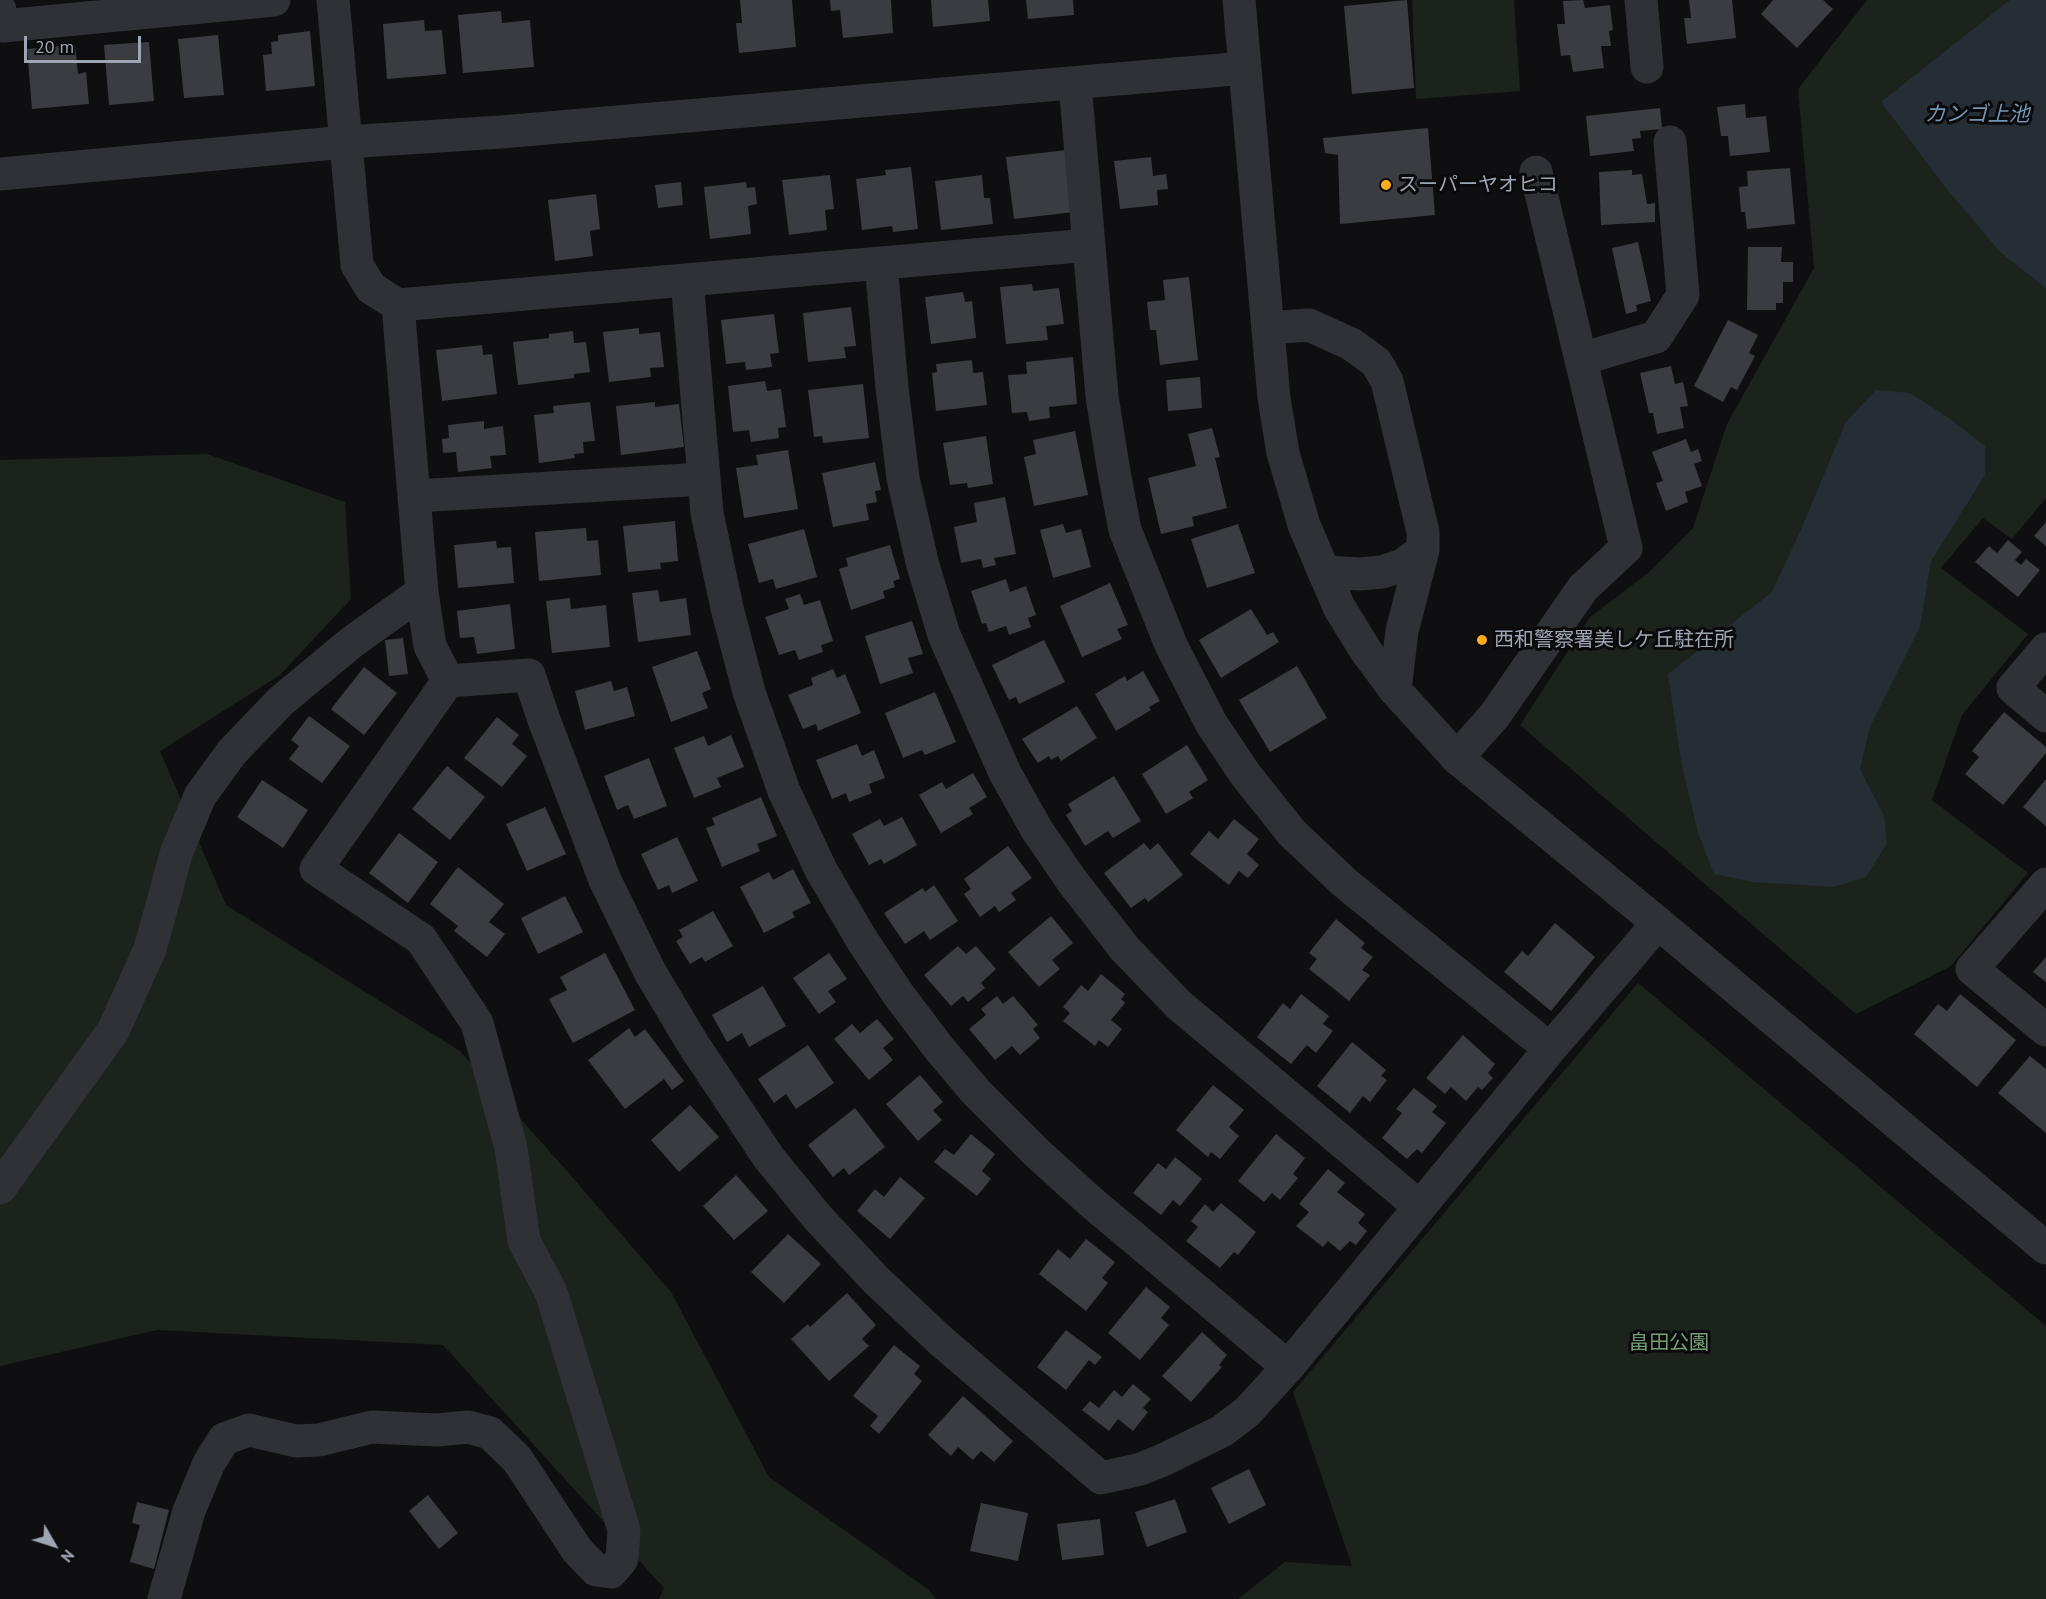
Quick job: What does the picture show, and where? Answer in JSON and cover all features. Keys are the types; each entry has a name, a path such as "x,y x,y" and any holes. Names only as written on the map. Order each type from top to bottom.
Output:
{"street":[{"path":"0,9 3,26 274,0"},
{"path":"333,0 357,265 371,288 398,305 1089,244"},
{"path":"1239,0 1274,398 1283,453 1304,525 1340,607 1366,651 1395,690 1457,758 2046,1248"},
{"path":"1641,0 1647,68"},
{"path":"0,174 346,142 513,131 1245,68"},
{"path":"1075,84 1102,396 1125,530 1171,645 1211,723 1245,774 1292,833 1345,883 1550,1049"},
{"path":"1581,359 1656,337 1683,295 1670,142"},
{"path":"1457,758 1495,715 1583,588 1626,548 1536,172"},
{"path":"881,263 903,478 922,562 944,635 957,668 1005,773 1036,830 1125,949 1179,1005 1420,1207"},
{"path":"687,280 707,513 727,608 753,703 784,791 821,870 898,994 976,1092 1037,1153 1091,1202 1288,1367"},
{"path":"398,305 422,592 430,646 448,681"},
{"path":"1268,328 1309,325 1351,344 1376,362 1387,381 1423,532 1423,549 1402,631 1395,690"},
{"path":"415,496 704,478"},
{"path":"1324,572 1360,574 1382,572 1403,565 1423,549"},
{"path":"0,1188 114,1031 150,949 177,851 200,796 232,752 281,701 352,642 422,592"},
{"path":"2046,650 2013,688 2046,716"},
{"path":"448,681 529,675 547,730 604,880 650,972 693,1044 769,1158 818,1218 876,1280 941,1341 1101,1478 1141,1469 1163,1460 1222,1431 1248,1412 1288,1367 1550,1049 1658,923"},
{"path":"165,1599 189,1511 209,1462 224,1439 249,1430 296,1441 319,1440 372,1426 437,1430 468,1427 490,1433 517,1459 578,1550 596,1570 611,1572 622,1558 624,1530 551,1292 524,1241 512,1148 477,1023 421,939 316,868 448,681"},
{"path":"2046,884 1972,969 2046,1030"}],"green space":[{"path":"1412,0 1514,0 1520,91 1416,99"},
{"path":"1867,0 2046,0 2046,498 2012,539 1983,518 1941,568 2028,634 1962,715 1932,800 2028,873 1951,966 1856,1014 1520,725 1590,617 1648,573 1693,528 1727,424 1814,268 1798,89"},
{"path":"207,454 345,502 351,599 280,675 160,751 226,905 460,1051 671,1292 769,1477 929,1590 936,1599 659,1599 664,1588 443,1345 157,1330 0,1366 0,460"},
{"name":"畠田公園","path":"1638,983 2046,1326 2046,1599 1238,1599 1285,1562 1352,1566 1293,1392"}],"water":[{"name":"カンゴ上池","path":"2010,0 2046,0 2046,288 2000,252 1946,188 1881,102"},
{"path":"1876,390 1910,393 1949,418 1985,446 1985,475 1931,561 1920,627 1870,727 1860,769 1884,816 1887,843 1866,877 1834,887 1753,882 1714,874 1698,833 1681,761 1668,674 1772,592 1846,422"}],"building":[{"path":"740,0 792,0 796,47 739,53 736,23 742,23"},
{"path":"830,0 891,0 893,33 843,38 840,10 831,11"},
{"path":"931,0 988,0 990,21 933,27"},
{"path":"1026,0 1073,0 1074,15 1028,19"},
{"path":"1407,0 1414,88 1352,94 1344,6"},
{"path":"1583,0 1585,8 1610,5 1613,30 1609,31 1611,46 1601,46 1604,68 1573,72 1570,55 1561,56 1557,24 1565,24 1563,1"},
{"path":"1689,0 1732,0 1736,38 1687,44 1684,18 1691,18"},
{"path":"1773,0 1823,0 1833,9 1797,48 1761,14"},
{"path":"501,11 502,23 530,20 534,67 463,73 458,15"},
{"path":"424,20 425,31 442,30 446,74 387,79 383,24"},
{"path":"310,31 315,86 266,91 263,55 272,54 271,42 278,41 278,35"},
{"path":"218,35 224,95 184,98 178,39"},
{"path":"149,42 154,101 109,105 104,45"},
{"path":"75,45 78,74 86,72 89,104 32,109 27,49"},
{"path":"1745,104 1746,118 1766,116 1770,152 1730,156 1728,136 1721,136 1717,107"},
{"path":"1660,108 1662,129 1640,131 1641,138 1632,139 1634,151 1590,156 1586,116"},
{"name":"スーパーヤオヒコ","path":"1428,128 1435,215 1340,224 1338,155 1325,153 1323,138"},
{"path":"1067,150 1074,212 1014,219 1006,157"},
{"path":"1151,157 1153,176 1166,174 1168,189 1157,190 1158,205 1120,209 1114,161"},
{"path":"911,167 918,229 893,232 892,226 862,230 856,179 886,175 885,170"},
{"path":"1790,168 1795,224 1747,229 1745,212 1741,212 1739,187 1748,186 1747,171"},
{"path":"1632,170 1632,175 1642,174 1647,204 1655,203 1655,222 1601,225 1599,172"},
{"path":"830,175 834,209 825,210 827,230 789,235 782,180"},
{"path":"982,175 984,198 990,198 993,224 941,230 935,181"},
{"path":"681,182 683,205 658,208 655,185"},
{"path":"746,182 747,188 755,187 757,204 748,206 751,234 710,239 704,187"},
{"path":"596,194 600,229 590,231 593,256 555,261 548,200"},
{"path":"1638,242 1651,301 1636,305 1637,311 1626,314 1612,248"},
{"path":"1748,247 1782,247 1781,262 1793,262 1793,282 1783,282 1783,303 1776,303 1776,310 1747,310"},
{"path":"1189,277 1198,360 1160,365 1156,330 1150,330 1147,302 1165,300 1163,280"},
{"path":"1032,284 1033,291 1059,288 1064,324 1046,326 1048,340 1006,344 1000,287"},
{"path":"963,292 965,302 972,301 976,338 931,344 925,297"},
{"path":"851,307 856,346 844,347 846,358 808,362 803,313"},
{"path":"774,314 779,353 770,354 772,367 746,370 745,362 726,364 721,320"},
{"path":"1728,320 1758,335 1749,353 1755,356 1737,390 1731,387 1723,402 1694,386"},
{"path":"639,328 639,334 660,332 664,367 650,368 651,377 609,382 603,332"},
{"path":"573,331 574,343 586,342 590,372 574,374 574,378 518,385 513,342 549,338 549,334"},
{"path":"482,345 483,355 492,354 497,394 442,401 436,350"},
{"path":"1073,357 1077,404 1049,407 1050,418 1029,421 1027,412 1012,413 1008,375 1027,374 1026,362"},
{"path":"972,360 973,373 983,372 987,405 936,411 932,373 937,372 936,364"},
{"path":"1671,366 1675,384 1683,382 1688,406 1680,407 1684,428 1657,434 1653,413 1649,413 1640,373"},
{"path":"1200,377 1202,408 1168,411 1166,380"},
{"path":"765,381 767,391 781,389 786,427 778,428 779,438 751,442 749,430 733,432 728,386"},
{"path":"863,384 869,438 823,443 822,436 814,437 808,390"},
{"path":"590,402 595,441 583,442 584,453 574,454 575,458 539,463 534,415 554,413 553,406"},
{"path":"655,402 655,407 679,404 684,447 621,455 616,406"},
{"path":"484,421 484,429 503,426 506,455 490,456 492,468 458,472 456,452 443,453 442,439 449,438 448,425"},
{"path":"1212,428 1220,457 1215,458 1227,508 1192,517 1194,526 1161,534 1148,478 1196,466 1188,434"},
{"path":"1075,431 1088,495 1034,506 1024,457 1036,454 1033,440"},
{"path":"986,436 993,484 968,488 967,483 950,485 943,443"},
{"path":"1686,439 1691,452 1698,449 1702,461 1694,464 1702,486 1685,492 1688,502 1666,511 1656,483 1663,481 1652,452"},
{"path":"788,450 798,509 744,518 736,468 758,465 756,455"},
{"path":"875,462 881,490 875,491 877,502 866,504 869,520 833,527 822,473"},
{"path":"1005,497 1016,554 994,558 996,565 983,568 981,559 961,563 954,527 977,522 974,503"},
{"path":"675,521 678,561 660,563 661,569 628,572 623,526"},
{"path":"2046,522 2046,546 2034,536"},
{"path":"1063,524 1066,533 1081,529 1091,567 1053,578 1040,530"},
{"path":"1238,524 1255,573 1207,588 1191,539"},
{"path":"586,528 587,541 598,540 601,575 539,581 535,532"},
{"path":"804,529 817,577 776,589 773,579 759,583 748,544"},
{"path":"2008,540 2022,552 2015,560 2021,565 2026,559 2040,570 2018,597 1975,562 1989,546 1997,553"},
{"path":"496,541 497,548 511,547 514,583 458,588 454,545"},
{"path":"890,545 900,579 893,581 895,587 883,591 885,598 851,610 839,569 848,566 846,558"},
{"path":"1006,579 1010,592 1026,586 1036,615 1028,618 1031,627 1009,635 1006,626 989,632 986,623 982,624 971,591"},
{"path":"1110,583 1128,625 1117,629 1122,639 1082,657 1060,606"},
{"path":"658,590 660,602 686,598 691,635 638,642 632,593"},
{"path":"800,594 804,605 820,600 833,641 821,645 823,652 799,660 795,650 779,655 765,617 789,609 785,599"},
{"path":"570,598 571,609 606,605 610,647 552,653 546,601"},
{"path":"510,604 515,649 477,654 474,637 460,638 457,611"},
{"path":"1251,609 1267,635 1273,632 1279,642 1221,678 1199,640"},
{"path":"912,621 923,654 908,658 913,673 880,684 865,636"},
{"path":"403,638 408,674 389,676 385,640"},
{"path":"1044,640 1065,682 1019,704 1016,697 1009,700 992,665"},
{"path":"697,651 711,689 702,693 708,708 671,722 652,667"},
{"path":"1297,666 1327,718 1270,752 1239,700"},
{"path":"364,667 397,693 364,735 331,709"},
{"path":"833,669 837,678 845,674 861,713 818,731 816,724 803,729 788,695 813,685 811,678"},
{"path":"1143,671 1160,701 1149,707 1151,710 1116,731 1095,694 1125,676 1127,681"},
{"path":"611,681 614,691 627,687 635,716 585,730 575,691"},
{"path":"935,692 956,742 925,755 922,750 903,758 885,713"},
{"path":"1077,706 1097,738 1061,761 1058,756 1051,760 1049,756 1038,763 1022,739"},
{"path":"2004,712 2046,747 2046,753 2003,805 1965,774 1979,757 1972,751"},
{"path":"309,716 350,746 322,783 289,759 299,746 291,740"},
{"path":"497,717 519,735 512,744 527,756 502,787 464,758"},
{"path":"731,735 744,767 717,778 721,787 694,798 674,748 704,736 708,746"},
{"path":"857,744 862,756 874,750 885,778 869,784 872,793 849,802 846,793 832,799 816,760"},
{"path":"1187,745 1208,780 1189,792 1193,798 1166,814 1142,774"},
{"path":"649,758 667,806 634,819 628,805 617,810 604,776"},
{"path":"447,766 485,797 450,840 412,809"},
{"path":"973,773 987,797 969,808 973,814 941,833 919,795 942,782 946,789"},
{"path":"1114,776 1141,821 1113,838 1108,831 1085,846 1066,815 1072,811 1068,804"},
{"path":"2046,779 2046,826 2023,807"},
{"path":"262,780 308,810 283,848 237,817"},
{"path":"761,797 777,836 757,844 760,851 722,867 706,828 715,825 712,818"},
{"path":"545,807 566,854 527,871 506,824"},
{"path":"902,817 917,845 884,864 881,859 869,865 852,834 880,819 884,826"},
{"path":"1234,819 1259,839 1247,854 1259,865 1248,878 1239,871 1229,885 1190,854 1209,831 1218,839"},
{"path":"399,833 438,862 408,903 369,873"},
{"path":"677,837 698,881 672,893 669,885 658,890 641,854"},
{"path":"1144,843 1150,850 1158,843 1183,875 1148,902 1145,898 1131,908 1104,873"},
{"path":"1008,846 1032,878 1011,893 1016,900 999,912 995,906 980,917 964,894 971,889 964,879"},
{"path":"458,867 504,904 489,922 505,934 487,957 454,931 458,926 430,904"},
{"path":"793,869 811,903 792,912 795,917 764,933 740,887 769,872 773,880"},
{"path":"934,885 958,921 930,940 924,931 905,944 884,913 923,888 925,892"},
{"path":"565,896 583,932 538,954 521,918"},
{"path":"713,911 733,946 705,962 702,957 690,964 676,941 683,937 679,930"},
{"path":"1051,916 1073,943 1052,960 1060,969 1039,987 1008,952"},
{"path":"1336,919 1365,943 1361,948 1373,957 1362,970 1370,975 1349,1001 1309,969 1317,959 1309,953"},
{"path":"1555,923 1595,957 1551,1011 1504,972 1522,951 1528,956"},
{"path":"958,946 966,954 976,946 996,969 981,983 985,988 968,1002 963,996 951,1006 924,975"},
{"path":"605,953 635,1010 573,1043 549,999 567,990 560,977"},
{"path":"829,953 847,979 828,991 836,1002 819,1014 793,978"},
{"path":"2046,957 2046,982 2033,972"},
{"path":"1101,974 1125,994 1121,999 1125,1003 1111,1020 1122,1029 1108,1047 1099,1040 1095,1046 1063,1021 1070,1013 1063,1007 1081,985 1088,991"},
{"path":"763,986 786,1026 749,1047 742,1033 727,1042 712,1015"},
{"path":"1301,994 1329,1016 1323,1024 1333,1031 1316,1053 1307,1045 1291,1064 1257,1037 1283,1003 1290,1009"},
{"path":"1960,994 2016,1040 1977,1087 1914,1034 1938,1004 1947,1011"},
{"path":"997,996 1003,1004 1013,996 1038,1025 1033,1029 1040,1038 1020,1055 1012,1046 995,1060 969,1029 986,1015 981,1009"},
{"path":"877,1019 894,1039 883,1048 893,1060 869,1080 834,1039 852,1024 860,1033"},
{"path":"629,1028 635,1037 645,1029 684,1081 672,1090 664,1079 625,1109 588,1060"},
{"path":"1463,1035 1495,1064 1488,1073 1493,1078 1482,1090 1478,1087 1466,1101 1451,1087 1445,1094 1426,1078"},
{"path":"1352,1042 1386,1070 1381,1076 1387,1080 1370,1102 1363,1096 1350,1113 1317,1086"},
{"path":"808,1045 834,1083 796,1109 786,1094 774,1103 758,1079"},
{"path":"2030,1056 2046,1069 2046,1133 1998,1093"},
{"path":"920,1075 943,1102 933,1110 942,1120 918,1141 886,1104"},
{"path":"1213,1085 1244,1110 1229,1127 1239,1136 1220,1159 1211,1152 1208,1157 1176,1130"},
{"path":"1414,1088 1437,1106 1432,1112 1446,1123 1422,1153 1417,1149 1407,1159 1382,1138 1402,1113 1396,1109"},
{"path":"690,1105 719,1137 679,1172 651,1140"},
{"path":"855,1108 885,1147 849,1175 844,1168 833,1177 808,1145"},
{"path":"971,1134 995,1154 982,1171 991,1179 977,1196 934,1162 945,1149 954,1155"},
{"path":"1276,1134 1305,1158 1293,1174 1298,1178 1280,1200 1272,1193 1264,1202 1238,1181"},
{"path":"1175,1157 1202,1179 1180,1206 1173,1200 1161,1215 1133,1193 1158,1163 1166,1169"},
{"path":"1328,1169 1345,1183 1337,1192 1365,1214 1358,1223 1367,1231 1356,1245 1350,1241 1340,1251 1328,1241 1323,1247 1296,1226 1309,1212 1299,1204"},
{"path":"736,1175 768,1211 734,1240 703,1206"},
{"path":"900,1177 925,1198 890,1239 857,1211 875,1189 884,1197"},
{"path":"1221,1203 1256,1232 1238,1255 1234,1252 1220,1268 1186,1241 1198,1227 1191,1221 1205,1204 1213,1212"},
{"path":"788,1234 821,1264 784,1303 751,1272"},
{"path":"1086,1239 1115,1262 1102,1278 1108,1283 1086,1311 1039,1274 1058,1249 1070,1259"},
{"path":"1146,1287 1170,1307 1161,1318 1169,1325 1140,1360 1108,1333"},
{"path":"847,1293 876,1325 862,1339 869,1346 829,1381 791,1339 808,1324 810,1327"},
{"path":"1066,1330 1102,1357 1095,1365 1089,1360 1066,1390 1037,1367"},
{"path":"1202,1332 1227,1355 1219,1365 1222,1367 1191,1402 1162,1376"},
{"path":"894,1345 920,1366 914,1374 922,1381 879,1434 870,1426 878,1416 853,1396"},
{"path":"1133,1384 1151,1399 1143,1408 1148,1412 1133,1431 1118,1419 1109,1431 1082,1410 1090,1401 1099,1408 1114,1390 1122,1397"},
{"path":"963,1396 1013,1441 994,1462 981,1451 973,1460 958,1447 951,1456 928,1435"},
{"path":"1249,1469 1266,1505 1229,1524 1211,1488"},
{"path":"428,1495 458,1533 439,1549 409,1511"},
{"path":"1175,1499 1187,1532 1147,1547 1135,1512"},
{"path":"137,1502 169,1510 154,1569 130,1562 140,1525 132,1523"},
{"path":"981,1503 1028,1513 1018,1561 970,1551"},
{"path":"1100,1519 1104,1555 1062,1560 1057,1524"}],"place":[{"name":"スーパーヤオヒコ","path":"1386,185"},
{"name":"西和警察署美しケ丘駐在所","path":"1482,640"}]}
